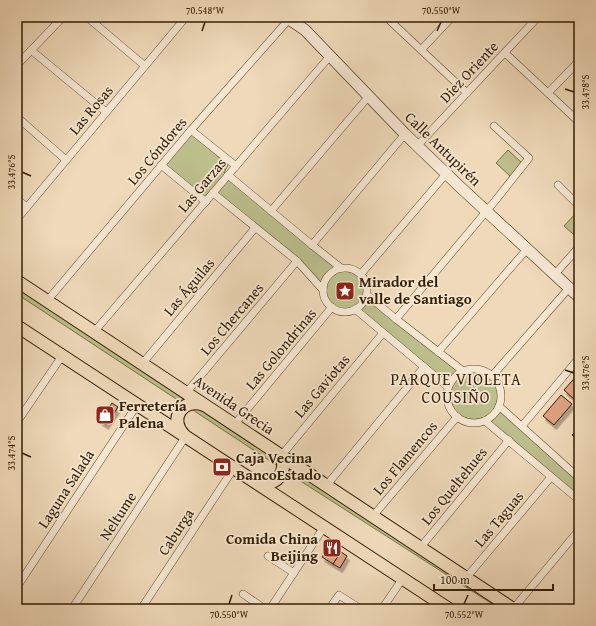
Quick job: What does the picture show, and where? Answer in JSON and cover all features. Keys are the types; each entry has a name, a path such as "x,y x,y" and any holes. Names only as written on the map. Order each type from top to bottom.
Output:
{"main road":[{"name":"Avenida Grecia","path":"17,281 513,609"},
{"path":"17,326 402,578 436,604 449,609"},
{"path":"186,436 179,429 177,422 178,415 181,410 186,406 195,403 204,405 208,408"},
{"path":"256,482 268,483 278,478 283,468 283,460 281,456"}],"street":[{"path":"17,65 63,17"},
{"path":"87,17 145,66"},
{"path":"386,17 468,92"},
{"path":"421,50 452,17"},
{"name":"Diez Oriente","path":"418,145 538,17"},
{"name":"Las Rosas","path":"17,219 145,66 183,18"},
{"name":"Calle Antupirén","path":"288,18 305,30 405,134 418,145 446,174 579,297"},
{"name":"Los Cóndores","path":"48,301 161,165 288,18"},
{"path":"31,50 106,112"},
{"path":"505,53 579,122"},
{"name":"Las Garzas","path":"94,332 330,56"},
{"path":"548,93 579,61"},
{"path":"271,211 369,96"},
{"path":"17,117 66,160"},
{"path":"396,319 487,211 529,158 494,126"},
{"path":"191,130 236,166"},
{"path":"312,245 405,134"},
{"path":"161,165 206,202"},
{"path":"361,274 446,174"},
{"path":"228,175 341,268"},
{"path":"558,185 579,206"},
{"path":"213,193 297,261 323,290"},
{"path":"17,199 27,207"},
{"name":"Las Águilas","path":"142,364 255,228"},
{"path":"555,274 579,248"},
{"path":"438,352 527,249"},
{"name":"Los Chercanes","path":"186,393 297,261"},
{"path":"341,268 348,268 361,274 367,287 364,301 360,306 343,312 327,303 323,290 326,278 330,273 341,268"},
{"path":"492,376 569,288"},
{"path":"366,295 463,371"},
{"name":"Las Golondrinas","path":"234,425 332,307"},
{"path":"355,309 448,387"},
{"name":"Las Gaviotas","path":"281,456 383,333"},
{"path":"17,422 62,356"},
{"path":"522,426 579,358"},
{"path":"326,486 424,367"},
{"path":"473,369 483,370 492,376 498,384 501,395 499,406 494,415 485,420 470,423 457,417 450,409 447,398 448,387 454,377 463,371 473,369"},
{"name":"Laguna Salada","path":"17,587 137,405"},
{"path":"499,406 579,478"},
{"name":"Los Flamencos","path":"373,516 457,417"},
{"path":"485,420 579,500"},
{"name":"Neltume","path":"72,609 186,436"},
{"name":"Los Queltehues","path":"420,548 509,440"},
{"name":"Caburga","path":"141,609 234,468"},
{"name":"Las Taguas","path":"466,578 551,477"},
{"path":"270,609 324,527"},
{"path":"513,609 579,530"},
{"path":"268,556 294,573"},
{"path":"382,609 402,578"},
{"path":"243,594 266,609"},
{"path":"329,609 339,595 360,609"}],"green space":[{"name":"PARQUE VIOLETA COUSIÑO","path":"191,133 228,165 224,173 342,271 356,273 363,284 364,294 464,374 478,372 487,376 496,386 498,396 496,405 579,479 579,499 484,418 472,420 460,416 453,408 450,398 451,388 354,307 344,309 332,304 326,296 325,290 212,189 205,197 164,165"},
{"path":"508,150 523,164 511,177 496,163"},
{"path":"578,211 579,213 579,239 564,226"},
{"path":"17,287 289,469 330,491 508,609 500,609 299,480 17,294"}],"building":[{"path":"579,373 579,395 575,400 564,390"},
{"path":"561,395 572,404 554,425 543,416"},
{"name":"Ferretería Palena","path":"112,403 118,407 106,425 96,418 102,409 106,412"},
{"path":"579,428 579,441 572,435"},
{"path":"330,545 341,552 333,564 322,557"},
{"path":"341,552 347,556 340,568 333,564"}],"place":[{"name":"Mirador del valle de Santiago","path":"345,291"},
{"name":"Ferretería Palena","path":"105,415"},
{"name":"Caja Vecina BancoEstado","path":"222,467"},
{"name":"Comida China Beijing","path":"332,548"}],"district":[{"name":"PARQUE VIOLETA COUSIÑO","path":"456,388"}]}
